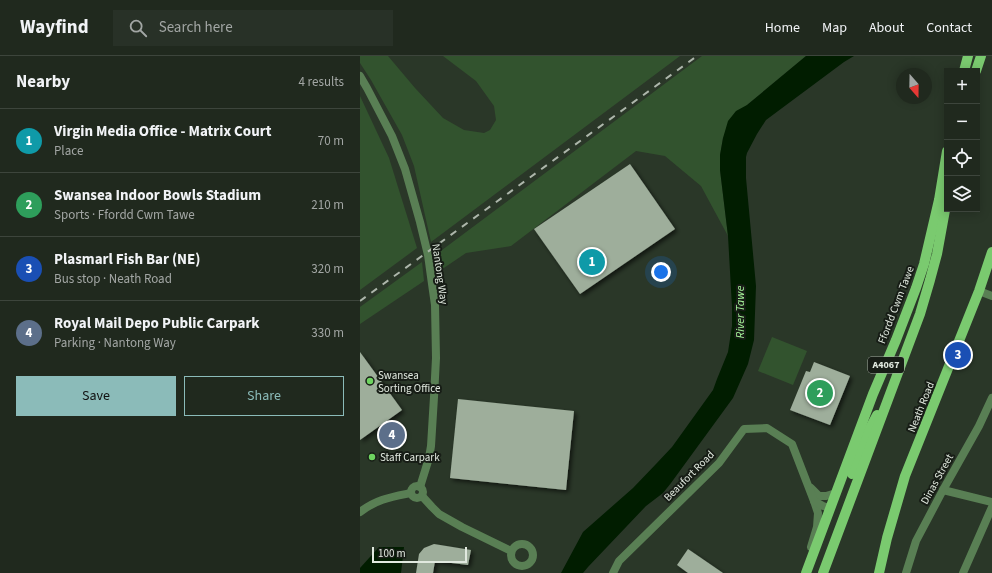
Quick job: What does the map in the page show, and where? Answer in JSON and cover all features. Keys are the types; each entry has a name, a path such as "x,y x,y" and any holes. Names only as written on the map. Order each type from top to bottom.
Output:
{"main road":[{"path":"965,68 968,56"},
{"path":"977,68 981,56"},
{"name":"Ffordd Cwm Tawe","path":"805,573 922,270 939,200 944,169"},
{"name":"Ffordd Cwm Tawe","path":"823,573 920,314 937,254 945,212"},
{"name":"Neath Road","path":"879,573 886,538 905,476 979,291 992,252"},
{"path":"830,508 837,506 842,502 870,428 894,386"}],"street":[{"name":"Nantong Way","path":"360,76 392,136 405,169 428,255 434,305 436,350 431,446 420,487 423,492 422,496"},
{"path":"979,291 992,296"},
{"name":"Dinas Street","path":"906,573 916,541 979,426 992,398"},
{"name":"Beaufort Road","path":"613,573 619,561 719,463 744,429 767,428 792,444 818,513 817,527 805,573"},
{"path":"411,492 414,486 420,487"},
{"path":"808,486 819,496 826,496 836,493"},
{"path":"943,490 992,502"},
{"path":"411,492 412,496 415,498 422,496 439,514 511,551"},
{"path":"360,512 383,499 411,492"},
{"path":"814,501 830,508"},
{"path":"963,573 992,507"}],"shaded area":[{"path":"360,56 388,56 443,118 464,130 484,133 490,130 496,120 494,106 476,81 443,56 680,56 431,242 414,166 402,135 360,63"},
{"path":"702,56 806,56 747,105 723,138 720,155 720,170 728,236 701,186 665,156 636,151 511,246 466,253 435,274 434,256"},
{"path":"360,96 389,158 417,248 360,290"},
{"path":"422,262 424,281 360,324 360,307"},
{"path":"772,337 807,351 793,385 758,371"}],"water":[{"name":"River Tawe","path":"806,56 854,56 766,120 747,153 746,178 756,286 754,340 748,364 733,398 663,493 646,506 583,573 561,573 583,532 633,488 672,447 713,390 728,352 732,326 728,236 720,170 720,155 723,138 728,121 736,111 747,105"},
{"path":"379,547 404,547 401,573 360,573 360,568"}],"building":[{"path":"630,164 675,229 580,294 534,229"},
{"name":"Swansea Sorting Office","path":"360,352 402,410 360,440"},
{"path":"814,362 850,376 830,425 790,410 806,371 810,372"},
{"path":"458,399 574,411 566,490 450,478"},
{"path":"434,544 471,550 468,565 435,561 433,573 416,573 419,554 424,548"},
{"path":"688,549 723,573 688,573 677,565"}],"railway":[{"path":"360,301 697,56"}],"place":[{"name":"Virgin Media Office - Matrix Court","path":"592,262"},
{"name":"Plasmarl Fish Bar (NE)","path":"958,355"},
{"name":"Swansea Sorting Office","path":"370,381"},
{"name":"Swansea Indoor Bowls Stadium","path":"820,393"},
{"name":"Royal Mail Depo Public Carpark","path":"392,435"},
{"name":"Staff Carpark","path":"372,457"}]}
